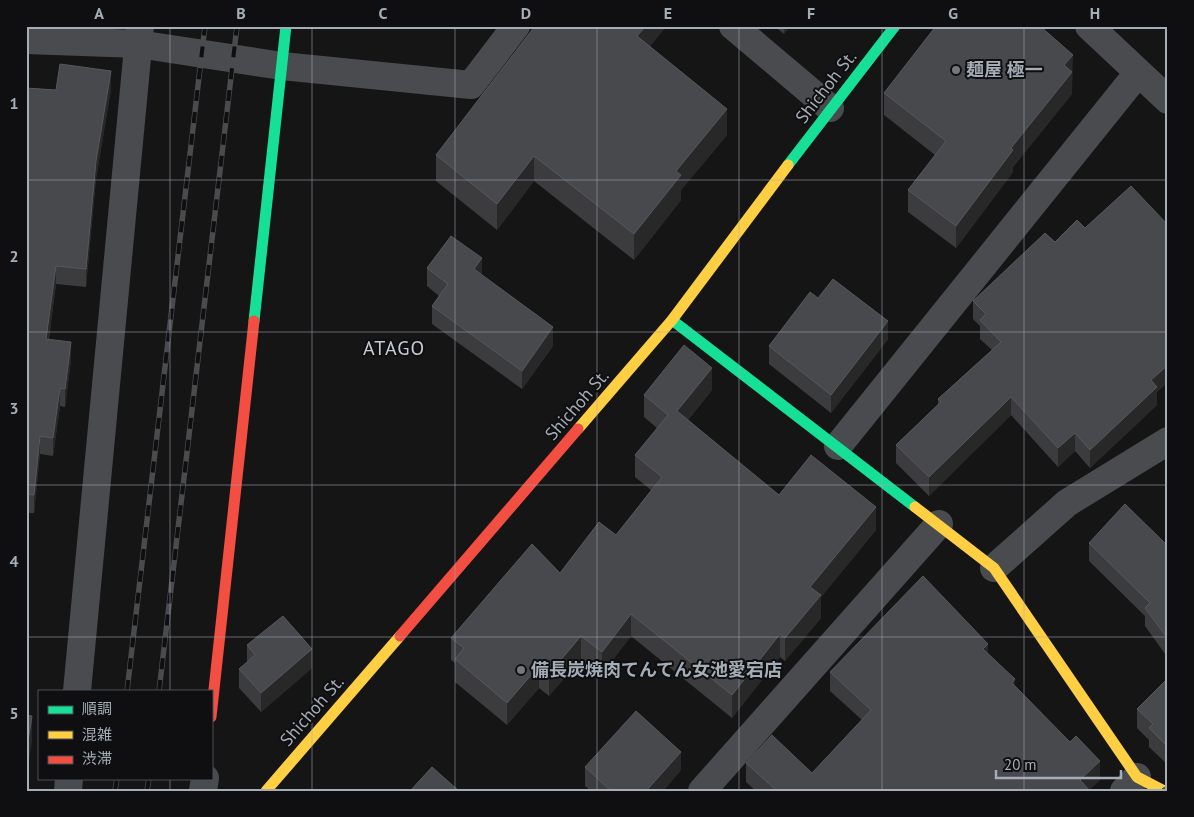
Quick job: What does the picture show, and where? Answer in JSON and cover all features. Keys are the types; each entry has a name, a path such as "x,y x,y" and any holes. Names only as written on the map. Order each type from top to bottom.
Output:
{"street":[{"path":"212,708 286,26"},
{"path":"26,40 139,35 282,66 471,85 516,26"},
{"path":"733,26 830,108"},
{"name":"Shichoh St.","path":"266,791 672,320 830,108 895,26"},
{"path":"1089,26 1168,100"},
{"path":"77,690 139,35"},
{"path":"838,446 1138,73"},
{"path":"672,320 994,568 1131,784 1164,791"},
{"path":"994,568 1066,503 1168,441"},
{"path":"702,791 939,524"}],"building":[{"path":"535,26 646,26 637,36 727,109 676,171 681,175 634,234 534,156 497,204 436,155"},
{"path":"936,26 1040,26 1073,55 1064,65 1072,72 1011,148 1013,150 956,226 908,190 946,141 884,93"},
{"path":"60,64 111,71 96,161 86,269 56,266 46,339 71,342 65,389 60,388 53,438 40,436 34,495 26,494 26,88 56,90"},
{"path":"1131,186 1168,225 1168,365 1151,380 1157,387 1090,450 1075,433 1058,448 1011,397 929,477 896,445 941,402 938,399 1001,342 980,320 986,314 973,301 1045,233 1055,242 1077,220 1085,228"},
{"path":"451,236 482,258 474,269 553,327 522,371 432,306 448,284 427,268"},
{"path":"833,279 888,321 831,395 769,346 810,292 818,298"},
{"path":"684,345 712,368 677,411 779,495 811,455 876,507 810,587 821,595 785,638 780,634 732,695 631,614 602,652 581,636 549,674 539,666 507,703 455,659 464,648 451,638 532,544 560,573 599,522 616,535 662,477 635,455 668,415 644,395"},
{"path":"1125,504 1168,546 1168,639 1145,608 1150,603 1089,543"},
{"path":"923,576 988,644 983,649 1015,679 1012,683 1070,742 1076,736 1100,761 1080,780 1090,791 777,791 746,763 772,735 812,773 871,710 830,672"},
{"path":"283,616 312,649 261,693 239,669 255,655 247,645"},
{"path":"1168,678 1168,747 1149,728 1153,724 1137,709"},
{"path":"636,711 681,752 646,791 611,791 585,767"},
{"path":"26,715 32,716 26,754"},
{"path":"432,767 459,791 410,791"},
{"path":"1168,786 1168,791 1160,791 1163,788"}],"railway":[{"path":"127,690 205,26"},
{"path":"159,690 237,26"},
{"path":"115,791 117,780"},
{"path":"147,791 149,780"}],"traffic: fast":[{"path":"254,321 286,26"},
{"path":"788,165 895,26"},
{"path":"672,320 915,507"}],"traffic: slow":[{"path":"578,429 672,320 788,165"},
{"path":"915,507 994,568 1137,777 1164,791"},
{"path":"266,791 400,636"}],"traffic: jam":[{"path":"212,708 254,321"},
{"path":"400,636 578,429"}],"place":[{"name":"麺屋 極一","path":"956,70"},
{"name":"備長炭焼肉てんてん女池愛宕店","path":"521,670"}],"district":[{"name":"ATAGO","path":"394,348"}]}
